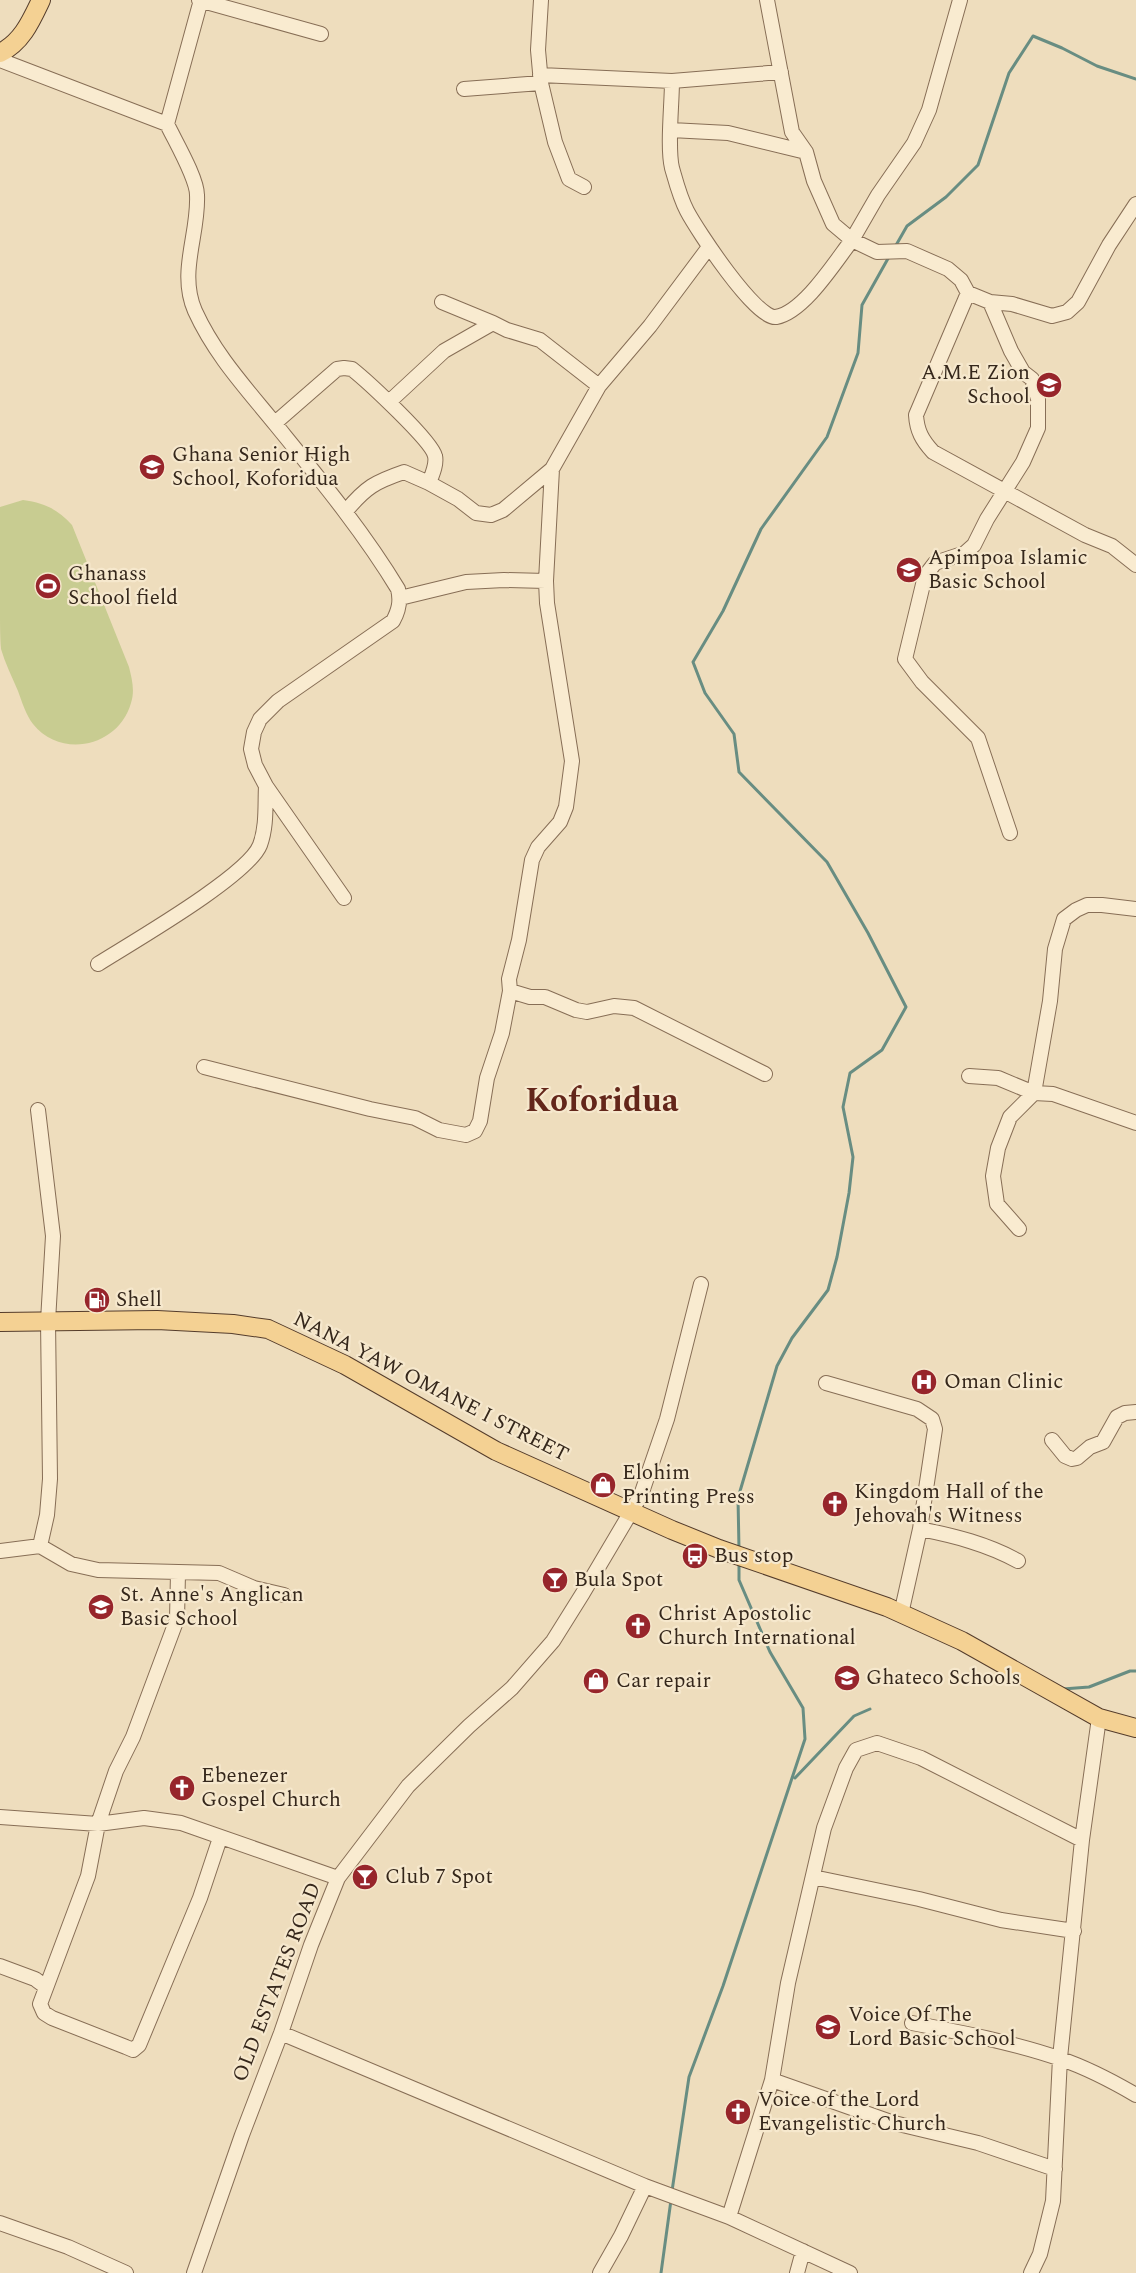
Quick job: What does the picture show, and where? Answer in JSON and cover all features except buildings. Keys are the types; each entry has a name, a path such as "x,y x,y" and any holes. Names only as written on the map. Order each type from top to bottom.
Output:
{"main road":[{"path":"0,53 15,44 41,0"},
{"name":"NANA YAW OMANE I STREET","path":"0,1322 157,1320 233,1324 268,1329 345,1365 496,1451 631,1512 757,1563 887,1607 901,1614"},
{"path":"901,1614 962,1641 1099,1718 1136,1728"}],"street":[{"path":"321,34 201,0 167,124 198,192 187,277 194,308 208,339 346,511 398,589 400,598 398,611 393,621 278,701 260,718 250,749 266,786 344,898"},
{"path":"541,0 538,50 541,79 555,142 569,179 584,187"},
{"path":"767,0 792,132 806,152 817,189 833,224 852,240 877,252 907,251 948,269 961,280 968,293 990,302 1012,304 1052,316 1067,312 1078,303 1109,245 1136,204"},
{"path":"672,81 671,165 686,209 708,247 755,306 766,316 774,318 787,313 807,297 852,240 919,132 929,110 960,0"},
{"path":"0,60 167,124"},
{"path":"464,89 541,79 672,81 781,72"},
{"path":"671,130 728,133 806,152"},
{"path":"346,511 364,490 386,478 404,472 458,499 476,513 491,515 503,510 552,469 599,386 650,326 708,247"},
{"path":"968,293 916,415 917,428 922,439 933,452 1085,534 1112,546 1136,565"},
{"path":"442,302 507,330 540,340 599,386"},
{"path":"990,302 1011,351 1023,372 1032,380 1038,399 1038,428 1023,462 987,519 974,545 966,553 936,563 925,576 905,659 922,682 978,738 1010,833"},
{"path":"389,402 444,351 493,323"},
{"path":"275,423 337,369 352,369 389,402 435,453 436,459 429,483"},
{"path":"204,1068 415,1118 438,1130 466,1136 475,1131 480,1121 487,1078 502,1033 510,991 509,979 519,940 531,860 538,847 560,822 566,807 572,761 547,603 546,581 552,469"},
{"path":"400,598 466,582 546,581"},
{"path":"98,964 224,883 254,856 265,829 266,786"},
{"path":"1019,1229 998,1204 993,1176 998,1148 1010,1117 1034,1093 1050,1001 1055,949 1064,919 1076,909 1087,905 1136,909"},
{"path":"510,991 530,997 545,997 576,1010 587,1012 614,1006 634,1008 765,1074"},
{"path":"969,1076 998,1078 1034,1093 1053,1094 1136,1123"},
{"path":"38,1110 53,1236 48,1321 50,1479 47,1515 40,1546"},
{"name":"OLD ESTATES ROAD","path":"195,2273 242,2135 281,2033 311,1945 338,1878 408,1786 469,1726 512,1688 553,1641 641,1494 667,1419 701,1284"},
{"path":"826,1383 917,1409 932,1419 936,1429 920,1529 901,1614"},
{"path":"1052,1440 1065,1456 1072,1459 1077,1458 1090,1447 1103,1442 1117,1417 1125,1413 1136,1412"},
{"path":"920,1529 962,1537 1018,1561"},
{"path":"0,1551 40,1546 70,1564 98,1570 219,1573 254,1588 284,1595"},
{"path":"178,1573 177,1619 133,1737 116,1771 98,1824 88,1876 40,2004 44,2013 133,2050 139,2045 170,1972 220,1838"},
{"path":"1031,2273 1040,2254 1053,2200 1060,2058 1082,1840 1099,1718"},
{"path":"729,2217 772,2080 788,1983 824,1828 849,1761 856,1750 877,1743 921,1758 1082,1840"},
{"path":"0,1817 98,1824 144,1818 181,1823 338,1878"},
{"path":"813,1877 919,1899 1002,1920 1074,1931"},
{"path":"0,1966 35,1979 45,1987"},
{"path":"912,2023 960,2032 1060,2058 1098,2074 1136,2095"},
{"path":"281,2033 645,2186 729,2217 850,2273"},
{"path":"772,2080 894,2123 978,2143 1055,2169"},
{"path":"600,2273 645,2186"},
{"path":"0,2223 68,2247 126,2273"},
{"path":"797,2273 803,2251"}],"green space":[{"name":"Ghanass School field","path":"23,500 50,508 72,525 129,667 133,694 125,718 102,738 88,743 74,745 59,742 45,735 33,724 24,708 1,649 0,507"}],"waterway":[{"path":"895,247 907,226 946,197 978,165 1009,73 1033,36 1097,66 1136,79"},
{"path":"739,1549 738,1498 777,1366 792,1338 828,1290 837,1257 853,1157 843,1107 850,1073 882,1050 906,1007 868,933 827,862 739,772 734,734 705,693 693,662 723,611 761,529 827,437 858,353 862,305 890,255"},
{"path":"672,2191 689,2077 723,1986 805,1739 803,1708 770,1652 739,1580 739,1561"},
{"path":"1063,1689 1089,1687 1130,1671 1136,1671"},
{"path":"795,1778 854,1716 870,1709"},
{"path":"661,2273 671,2200"}],"place":[{"name":"A.M.E Zion School","path":"1049,385"},
{"name":"Ghana Senior High School, Koforidua","path":"152,467"},
{"name":"Apimpoa Islamic Basic School","path":"909,570"},
{"name":"Ghanass School field","path":"48,586"},
{"name":"Shell","path":"97,1300"},
{"name":"Oman Clinic","path":"924,1382"},
{"name":"Elohim Printing Press","path":"603,1485"},
{"name":"Kingdom Hall of the Jehovah's Witness","path":"835,1504"},
{"name":"Bus stop","path":"695,1556"},
{"name":"Bula Spot","path":"555,1580"},
{"name":"St. Anne's Anglican Basic School","path":"101,1607"},
{"name":"Christ Apostolic Church International","path":"638,1626"},
{"name":"Ghateco Schools","path":"847,1678"},
{"name":"Car repair","path":"596,1681"},
{"name":"Ebenezer Gospel Church","path":"182,1788"},
{"name":"Club 7 Spot","path":"365,1877"},
{"name":"Voice Of The Lord Basic School","path":"828,2027"},
{"name":"Voice of the Lord Evangelistic Church","path":"738,2112"}],"district":[{"name":"Koforidua","path":"602,1101"}]}
